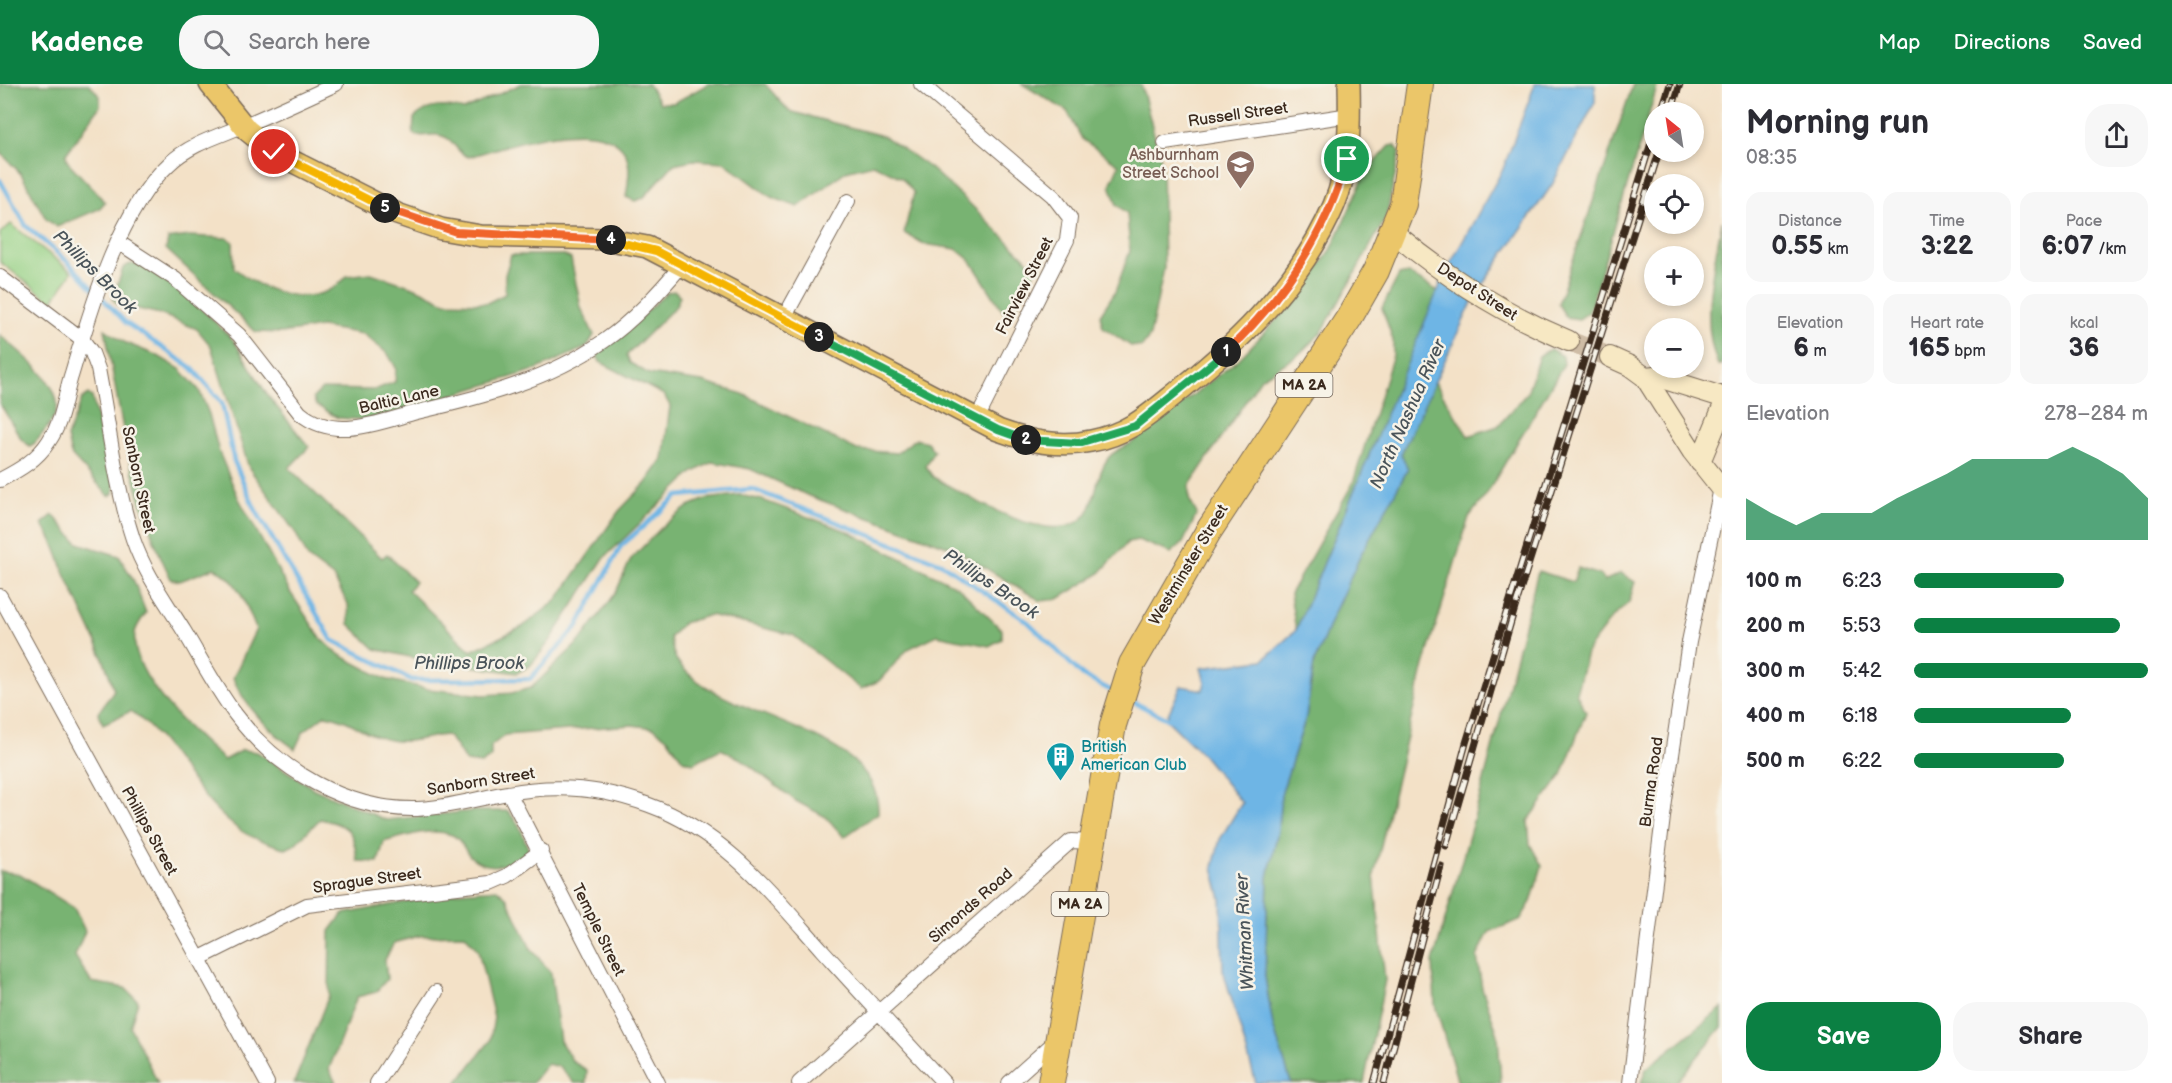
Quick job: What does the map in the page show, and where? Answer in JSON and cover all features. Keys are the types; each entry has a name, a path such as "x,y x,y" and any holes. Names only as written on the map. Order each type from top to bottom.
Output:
{"highway":[{"name":"Westminster Street","path":"1052,1083 1113,725 1132,664 1208,532 1349,318 1376,272 1403,204 1420,84"}],"main road":[{"path":"210,84 244,126 290,162 397,214 441,229 480,236 621,241 647,247 977,419 1029,441 1065,444 1092,441 1135,426 1222,356 1265,311 1322,229 1334,205 1347,159 1350,116 1349,84"},
{"name":"Depot Street","path":"1393,232 1440,270 1486,301 1523,321 1569,341"},
{"path":"1610,357 1630,366 1644,376"},
{"path":"1646,378 1700,462 1721,488"},
{"path":"1661,378 1722,397"},
{"path":"1700,462 1722,410"}],"street":[{"path":"0,480 30,462 41,452 57,428 64,413 70,379 82,339 117,242 140,201 169,164 191,148 336,84"},
{"name":"Fairview Street","path":"921,84 1053,195 1070,218 1067,240 977,419"},
{"name":"Russell Street","path":"1166,142 1350,116"},
{"path":"784,318 849,201"},
{"name":"Baltic Lane","path":"117,242 175,279 207,304 239,335 300,413 312,421 337,428 374,425 471,400 544,375 604,341 665,285 682,265"},
{"name":"Sanborn Street","path":"0,277 82,339 92,353 98,369 129,525 140,557 227,702 254,737 317,783 361,803 417,809 465,803 544,788 579,788 647,804 692,826 739,860 760,880 944,1083"},
{"name":"Burma Road","path":"1630,1083 1665,801 1686,665 1721,488"},
{"name":"Phillips Street","path":"0,596 267,1083"},
{"name":"Temple Street","path":"509,793 541,851 658,1083"},
{"name":"Simonds Road","path":"799,1083 877,1010 1071,841 1092,842"},
{"name":"Sprague Street","path":"200,958 307,905 491,883 507,876 541,851"},
{"path":"376,1083 436,992"},
{"path":"1010,1083 1058,1039"}],"green space":[{"path":"0,84 89,84 100,96 100,106 66,154 67,161 105,202 99,209 57,227 46,219 21,174 0,152"},
{"path":"521,84 648,84 660,103 674,103 708,84 765,84 789,111 883,136 903,149 930,168 967,201 1026,259 1035,271 1011,317 1006,316 971,261 956,249 924,244 904,233 914,193 902,178 873,164 846,171 798,207 771,197 724,162 693,160 674,164 643,198 635,201 626,197 628,159 622,148 609,138 571,133 548,136 469,157 446,138 438,135 413,134 414,118 425,110 450,107 464,110"},
{"path":"1022,84 1141,84 1162,164 1164,268 1150,336 1142,347 1131,346 1103,327 1100,315 1115,292 1130,251 1127,213 1117,205 1110,185 1119,165 1082,139 1067,111"},
{"path":"1633,84 1658,84 1653,102 1644,102 1644,130 1589,312 1579,319 1566,317 1558,304"},
{"path":"1395,145 1400,152 1386,218 1322,332 1297,356 1261,378 1189,486 1189,499 1197,514 1183,543 1171,553 1138,540 1128,542 1099,574 1058,599 1041,601 950,547 809,496 750,469 712,462 692,473 604,558 550,641 530,666 517,673 414,658 375,649 349,624 348,604 333,577 308,558 295,532 249,468 211,346 197,329 160,314 117,304 113,299 123,268 130,264 142,265 169,281 208,315 234,341 268,396 309,447 289,468 382,558 387,554 415,582 408,590 471,651 522,627 556,601 619,511 646,483 663,459 670,406 664,395 600,362 597,355 668,292 675,291 680,296 676,306 627,355 630,363 649,374 702,382 743,394 857,450 897,453 915,439 927,442 934,451 925,466 933,477 990,508 1014,518 1038,526 1059,527 1077,522 1090,508 1100,474 1110,456 1130,444 1239,359 1285,311 1331,250 1366,172 1390,146"},
{"path":"1722,221 1722,365 1718,365 1712,348 1709,312 1712,275"},
{"path":"11,224 72,272 52,302 0,262 0,233"},
{"path":"189,236 227,238 233,242 234,268 246,277 275,291 306,296 335,287 347,276 371,273 416,288 445,302 487,303 505,294 505,275 511,255 564,255 571,259 581,308 594,335 587,347 535,370 369,420 338,418 316,405 313,398 322,389 374,390 395,382 396,368 388,354 363,334 321,327 282,333 256,332 166,249 168,239"},
{"path":"1408,273 1438,291 1296,630 1290,594 1353,483 1393,355 1393,340 1382,308 1399,275"},
{"path":"105,329 126,343 158,356 180,369 199,390 209,414 219,452 238,497 290,592 322,640 340,655 385,679 428,689 484,695 512,693 531,688 580,641 615,594 631,559 663,526 689,506 706,499 739,495 762,500 849,532 958,587 1002,630 1002,639 989,646 937,635 908,649 879,681 861,689 793,635 710,615 683,623 670,637 676,659 696,680 724,697 825,742 853,761 872,784 878,813 844,837 826,817 796,801 741,759 721,749 693,763 683,760 668,739 654,728 632,725 505,735 491,746 491,757 481,764 466,762 451,739 445,735 411,741 390,740 325,715 303,732 295,749 259,718 244,699 233,678 256,629 236,586 223,573 214,568 180,581 171,579 146,519 137,488 116,393"},
{"path":"0,335 38,369 54,391 57,402 52,420 35,443 30,446 22,440 0,404"},
{"path":"1550,349 1563,356 1564,364 1486,495 1469,517 1424,665 1374,875 1385,980 1364,1083 1291,1083 1273,1026 1265,977 1268,877 1278,830 1281,795 1306,717 1314,663 1362,552 1408,469 1401,454 1435,382 1468,436 1498,426 1527,393 1539,356"},
{"path":"88,394 92,397 105,454 115,483 113,494 109,496 71,455 67,437 82,399"},
{"path":"53,515 78,543 119,556 134,581 146,613 135,633 136,650 142,667 166,703 197,736 224,760 242,750 257,752 314,789 386,820 473,811 508,811 519,825 529,851 508,863 485,865 470,856 460,841 452,835 426,832 384,842 378,862 357,861 349,831 330,821 320,819 294,845 286,849 258,840 243,832 211,805 160,739 131,711 103,724 98,713 114,690 98,646 53,542 42,524"},
{"path":"1578,568 1600,575 1604,581 1621,573 1635,582 1629,602 1610,620 1588,649 1576,693 1586,712 1562,775 1528,821 1530,844 1542,866 1531,902 1520,920 1489,932 1477,957 1482,988 1498,1035 1501,1083 1458,1083 1435,1005 1433,962 1476,811 1538,571 1573,582"},
{"path":"0,871 20,874 74,908 85,931 75,956 91,982 125,988 138,1001 130,1027 158,1083 0,1083"},
{"path":"497,889 507,898 530,947 551,973 560,1041 573,1062 587,1070 586,1083 574,1083 560,1067 547,1064 532,1083 457,1083 490,1041 494,1017 478,950 465,935 419,936 394,943 385,960 387,979 376,992 357,997 329,1069 336,1083 294,1083 329,995 330,931 343,914 459,892"},
{"path":"1722,1008 1722,1027 1676,1083 1641,1083 1646,1069"}],"water":[{"path":"1535,84 1595,84 1595,102 1552,185 1476,294 1401,454 1408,469 1362,552 1314,663 1306,717 1281,795 1278,830 1268,877 1265,977 1273,1026 1291,1083 1256,1083 1223,970 1221,899 1213,867 1220,839 1242,803 1202,754 1166,719 1181,686 1203,690 1205,682 1201,668 1263,660 1296,630 1445,273 1503,169"}],"waterway":[{"name":"Phillips Brook","path":"0,180 26,226 68,262 126,323 192,368 222,403 234,461 255,509 332,640 412,680 530,679 577,627 621,546 678,496 752,489 941,563 1028,622 1083,676 1114,692"},
{"name":"Phillips Brook","path":"1129,700 1170,720"}],"tunnel":[{"path":"1569,341 1610,357"}],"railway":[{"path":"1664,102 1670,84"},
{"path":"1674,102 1680,84"},
{"path":"1374,1083 1466,743 1645,162"},
{"path":"1446,846 1517,601 1656,162"},
{"path":"1384,1083 1441,866"}],"place":[{"name":"Ashburnham Street School","path":"1240,190"},
{"name":"British American Club","path":"1060,782"}],"route":[{"path":"274,152 397,214 441,229 480,236 605,239 647,247 998,430 1029,441 1065,444 1092,441 1135,426 1222,356 1246,333 1286,284 1313,245 1334,205 1347,159"}],"water label":[{"name":"North Nashua River","path":"1408,414"},
{"name":"Whitman River","path":"1245,932"}]}
